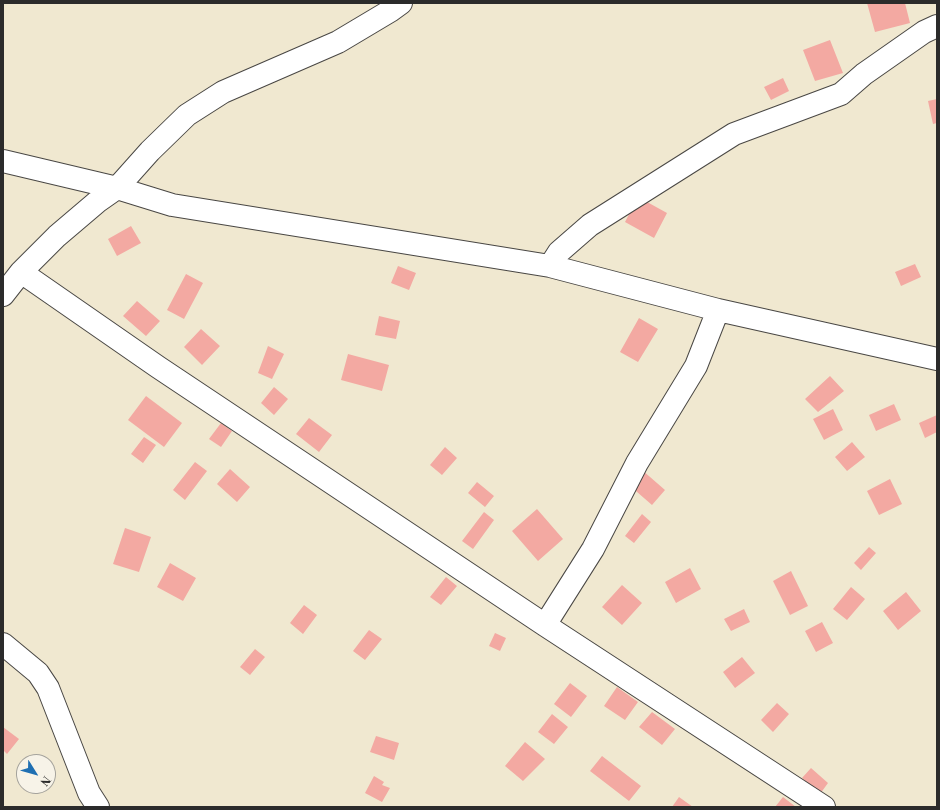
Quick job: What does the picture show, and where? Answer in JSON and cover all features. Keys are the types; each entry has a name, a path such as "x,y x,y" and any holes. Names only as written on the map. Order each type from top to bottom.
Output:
{"street":[{"path":"3,295 21,272 57,236 97,202 117,188 150,151 187,115 223,92 338,42 401,3"},
{"path":"550,266 559,252 590,225 734,134 841,94 864,74 924,32 937,26"},
{"path":"3,161 117,188 172,205 550,266 718,310 937,359"},
{"path":"21,272 158,367 545,625 824,807"},
{"path":"545,625 594,549 637,463 696,366 718,310"},
{"path":"3,644 38,673 48,688 88,793 98,807"}],"building":[{"path":"867,3 905,3 910,23 875,32"},
{"path":"830,40 843,73 815,81 803,50"},
{"path":"783,78 789,91 771,100 764,87"},
{"path":"937,99 937,123 933,124 928,101"},
{"path":"638,197 667,213 654,238 625,222"},
{"path":"131,226 141,243 117,256 108,239"},
{"path":"915,264 921,277 901,286 895,272"},
{"path":"398,266 416,273 409,290 391,283"},
{"path":"186,274 203,283 184,319 167,310"},
{"path":"137,301 160,321 146,336 123,316"},
{"path":"379,316 400,321 396,339 375,335"},
{"path":"639,318 658,329 638,362 620,352"},
{"path":"201,329 220,346 202,365 184,347"},
{"path":"268,346 284,354 272,379 258,373"},
{"path":"348,354 389,365 382,391 341,380"},
{"path":"830,376 844,391 818,412 805,399"},
{"path":"274,387 288,399 274,415 261,403"},
{"path":"146,396 182,423 164,447 128,420"},
{"path":"894,404 901,420 876,431 869,415"},
{"path":"833,409 843,430 824,440 813,419"},
{"path":"937,415 937,432 925,438 919,423"},
{"path":"309,418 332,435 319,452 296,434"},
{"path":"221,423 232,431 221,447 209,439"},
{"path":"144,437 156,445 143,463 131,454"},
{"path":"852,442 865,457 847,471 835,457"},
{"path":"445,447 457,458 442,475 430,465"},
{"path":"195,462 207,471 185,500 173,490"},
{"path":"230,469 250,487 237,502 217,484"},
{"path":"642,470 665,490 652,505 629,485"},
{"path":"890,479 902,504 879,515 867,491"},
{"path":"477,482 494,496 485,507 468,493"},
{"path":"537,509 563,539 538,561 512,531"},
{"path":"484,512 494,520 473,549 462,541"},
{"path":"642,514 651,522 634,543 625,536"},
{"path":"125,528 151,537 139,572 113,564"},
{"path":"869,547 876,553 861,570 854,563"},
{"path":"170,563 196,578 183,601 157,587"},
{"path":"690,568 701,589 676,603 665,582"},
{"path":"791,571 808,606 790,615 773,581"},
{"path":"446,577 457,586 441,605 430,597"},
{"path":"622,585 642,603 622,625 602,607"},
{"path":"851,587 865,599 847,620 833,609"},
{"path":"906,592 921,611 898,630 883,611"},
{"path":"304,605 317,615 303,634 290,623"},
{"path":"744,609 750,622 731,631 724,619"},
{"path":"822,622 833,643 816,652 805,631"},
{"path":"369,630 382,639 365,660 353,651"},
{"path":"495,633 506,638 500,651 489,646"},
{"path":"255,649 265,657 250,675 240,667"},
{"path":"742,657 755,673 735,688 723,672"},
{"path":"570,683 587,696 571,717 554,704"},
{"path":"617,687 638,702 625,720 604,706"},
{"path":"777,703 789,714 773,732 761,720"},
{"path":"652,712 675,729 662,745 639,727"},
{"path":"552,714 568,727 554,744 538,732"},
{"path":"3,727 19,739 7,754 3,750"},
{"path":"376,736 399,743 394,760 370,752"},
{"path":"525,742 545,759 523,781 505,766"},
{"path":"602,756 641,786 629,801 590,771"},
{"path":"811,768 828,783 820,794 802,778"},
{"path":"374,776 384,782 382,785 390,788 382,802 365,793"},
{"path":"679,797 693,807 672,807"},
{"path":"783,797 796,807 775,807"}]}
